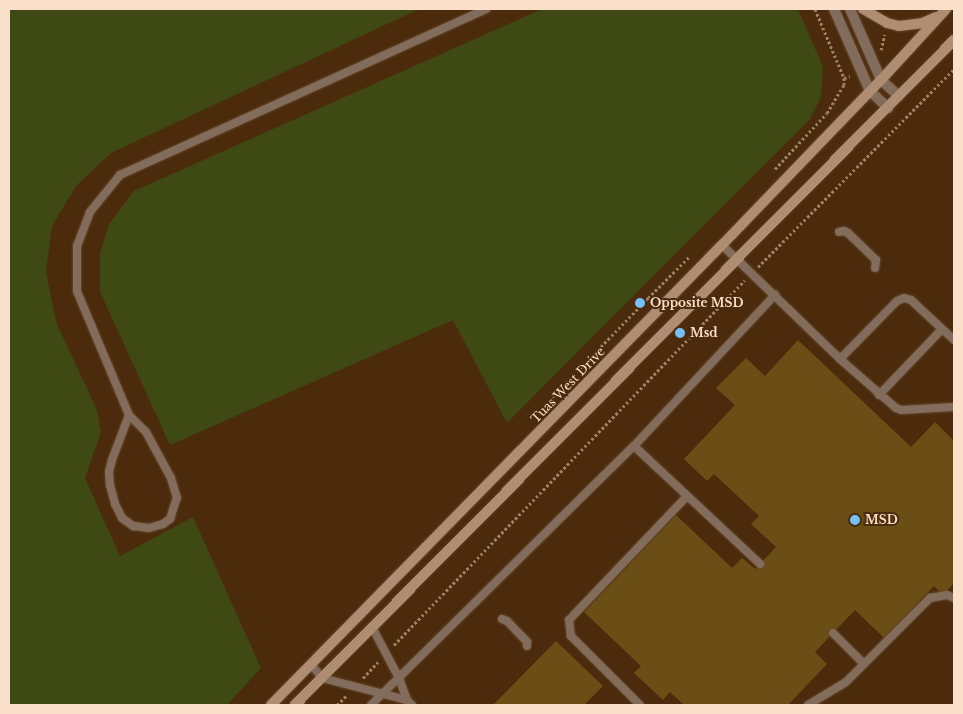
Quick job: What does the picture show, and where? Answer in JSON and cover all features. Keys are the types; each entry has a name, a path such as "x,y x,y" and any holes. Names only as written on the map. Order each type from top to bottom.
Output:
{"main road":[{"path":"863,9 887,23 899,26 922,23 943,12"},
{"name":"Tuas West Drive","path":"277,703 311,664 722,245 881,80 943,12"},
{"path":"295,705 954,40"}],"street":[{"path":"834,9 870,91 888,108"},
{"path":"850,9 881,80 899,96"}],"lane":[{"path":"129,415 112,460 109,472 110,484 115,504 122,518 133,526 149,528 163,524 170,519 177,498 171,478 146,432 129,415 77,291 75,266 77,246 90,212 120,175 486,9"},
{"path":"839,232 844,230 869,253 877,262 875,268"},
{"path":"722,245 879,396 901,410 954,408"},
{"path":"371,705 634,446 775,295"},
{"path":"840,358 897,301 904,298 911,300 954,340"},
{"path":"879,396 942,328"},
{"path":"634,446 760,564"},
{"path":"640,705 571,636 569,620 687,496"},
{"path":"808,705 846,682 930,598 947,595 954,598"},
{"path":"502,619 507,621 527,642 527,646"},
{"path":"372,627 399,678 409,702"},
{"path":"833,633 863,663"},
{"path":"311,664 322,678 383,693 409,702"}],"path":[{"path":"768,176 827,113 844,85 844,78 815,9"},
{"path":"874,66 883,46"},
{"path":"337,705 752,273 954,69"},
{"path":"844,78 862,72"},
{"path":"659,309 648,298 696,251"}],"green space":[{"path":"9,9 419,9 111,153 76,186 52,226 46,272 56,322 97,410 101,432 85,478 120,556 193,517 261,668 227,705 9,705"},
{"path":"542,9 798,9 823,67 821,97 810,119 507,423 453,320 170,445 100,292 100,253 109,224 134,191"}],"building":[{"name":"MSD","path":"798,340 911,447 935,422 954,441 954,583 943,595 934,586 884,638 855,610 815,652 827,664 788,705 684,705 670,692 663,700 634,673 641,666 584,612 676,515 732,568 742,558 755,569 776,547 751,524 759,516 714,474 707,481 684,459 735,405 716,388 746,358 765,376"},
{"path":"556,641 603,686 584,705 493,705"}],"place":[{"name":"Opposite MSD","path":"640,303"},
{"name":"Msd","path":"680,333"},
{"name":"MSD","path":"855,520"}]}
